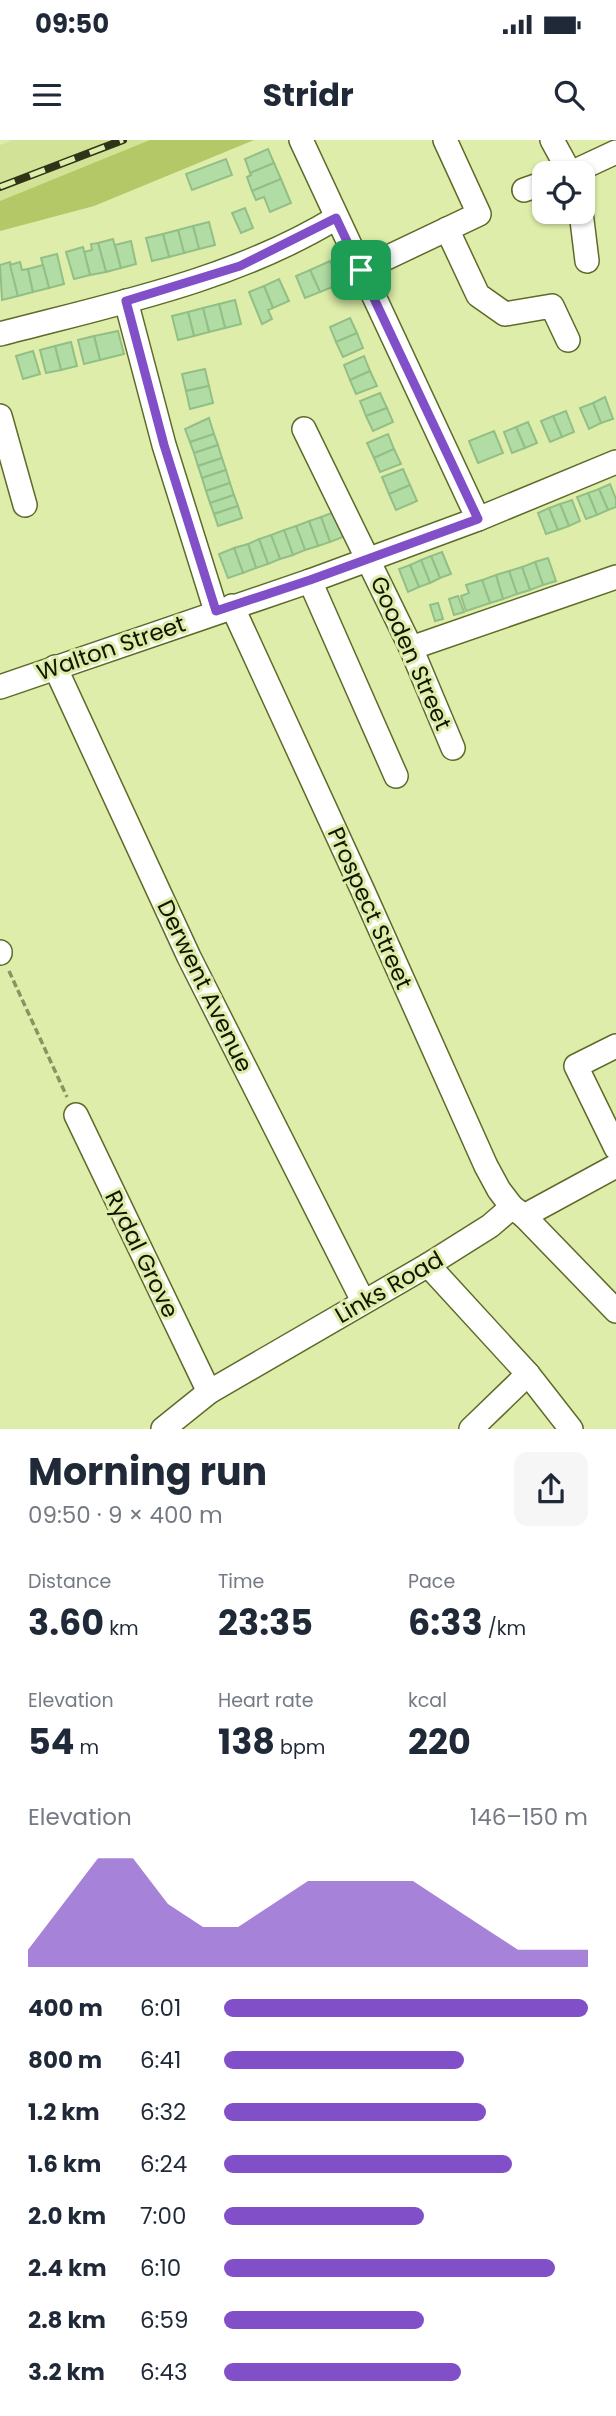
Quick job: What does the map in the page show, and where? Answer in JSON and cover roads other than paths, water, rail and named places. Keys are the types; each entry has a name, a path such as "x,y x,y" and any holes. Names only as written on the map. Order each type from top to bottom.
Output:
{"street":[{"path":"301,140 478,519"},
{"path":"361,270 487,210 445,140"},
{"path":"552,140 563,161"},
{"path":"588,161 605,150"},
{"path":"0,334 126,301 240,266 336,218"},
{"path":"582,224 587,261"},
{"path":"447,229 478,295 505,314 552,306 568,340"},
{"name":"Prospect Street","path":"126,301 164,445 224,609 363,891 486,1166 499,1190 616,1311"},
{"path":"0,416 25,505"},
{"name":"Gooden Street","path":"304,429 411,648 453,748"},
{"name":"Walton Street","path":"0,687 478,519 616,462"},
{"path":"411,648 616,577"},
{"path":"310,580 396,776"},
{"name":"Derwent Avenue","path":"55,667 189,957 363,1301"},
{"path":"616,1046 576,1066 616,1148"},
{"name":"Rydal Grove","path":"76,1115 209,1392"},
{"name":"Links Road","path":"163,1429 209,1392 491,1226 616,1166"},
{"path":"428,1265 528,1374 571,1429"},
{"path":"471,1429 528,1374"}],"railway":[{"path":"0,187 123,140"}]}
